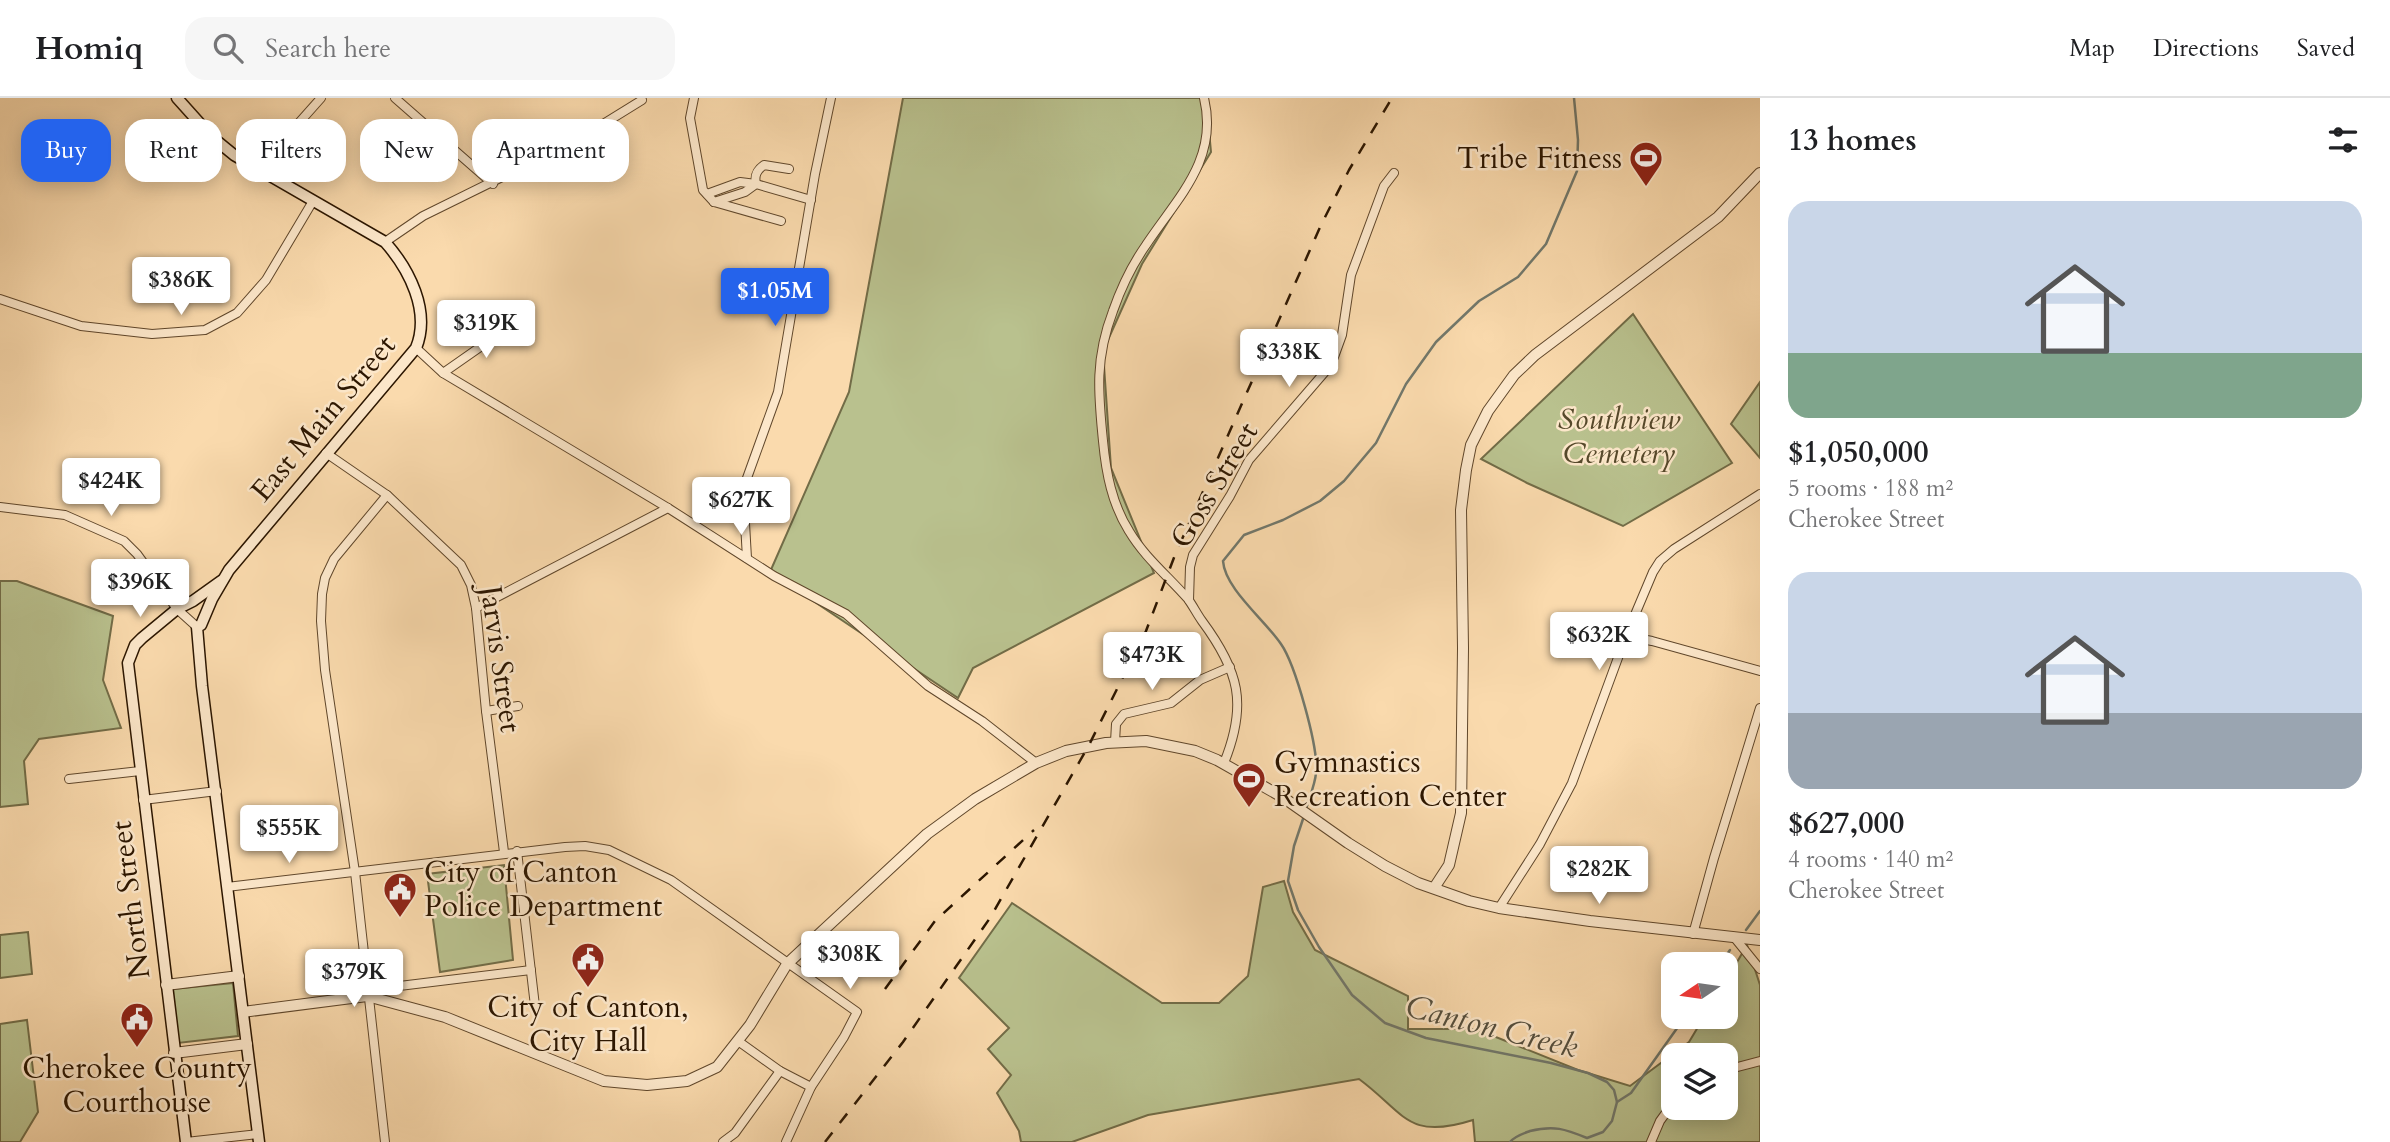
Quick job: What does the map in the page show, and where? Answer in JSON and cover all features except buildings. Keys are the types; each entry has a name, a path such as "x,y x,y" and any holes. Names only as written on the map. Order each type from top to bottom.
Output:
{"main road":[{"name":"East Main Street","path":"177,98 212,137 236,155"},
{"name":"East Main Street","path":"197,627 201,625 222,580 416,348 421,325 413,285 399,258 385,242 279,182"},
{"name":"East Main Street","path":"131,652 135,645 177,609 222,580"},
{"path":"197,627 258,1138"},
{"name":"North Street","path":"131,652 128,671 186,1142"}],"street":[{"path":"302,119 321,98"},
{"path":"396,98 493,184"},
{"path":"694,98 691,118 703,190 714,202 781,221"},
{"path":"747,558 744,506 747,478 779,392 831,98"},
{"path":"1204,98 1207,129 1202,156 1175,207 1145,245 1129,275 1106,332 1098,371 1105,467 1116,507 1145,554 1189,600 1224,652 1230,667 1238,698 1238,717 1233,743 1224,763"},
{"path":"385,242 423,216 493,184 579,139 642,100"},
{"path":"714,202 745,192 756,184 758,169 764,165 789,169"},
{"name":"Goss Street","path":"1189,600 1189,568 1202,539 1249,460 1324,373 1334,357 1342,335 1351,275 1384,186 1394,173"},
{"path":"1434,888 1449,865 1461,813 1461,510 1471,445 1488,411 1535,355 1718,217 1760,173"},
{"path":"707,194 740,182 811,200"},
{"path":"0,299 81,326 152,334 205,330 237,313 266,280 313,201"},
{"path":"443,373 513,324"},
{"path":"416,348 443,373 668,508 774,576 846,614 928,686 1017,746 1036,763"},
{"name":"Jarvis Street","path":"326,453 387,495 461,565 471,584 504,852"},
{"path":"1499,908 1540,844 1572,783 1626,636 1647,584 1660,561 1695,534 1760,494"},
{"path":"385,1142 355,872 325,670 321,621 325,578 334,559 387,495"},
{"path":"0,507 65,515 124,541 137,554 177,609 197,627"},
{"path":"476,608 668,508"},
{"path":"1626,636 1760,671"},
{"path":"1115,743 1116,724 1125,714 1171,703 1200,680 1230,667"},
{"path":"486,711 518,706"},
{"path":"1693,934 1760,708"},
{"path":"367,996 446,1017 604,1081 647,1085 687,1081 717,1067 738,1041 787,964 927,834 975,799 1036,763 1084,746 1146,741 1195,751 1224,763 1284,798 1385,866 1418,883 1469,901 1499,908 1693,934 1760,940"},
{"path":"69,779 140,771"},
{"path":"143,800 217,790"},
{"path":"227,887 504,852 585,846 620,855 671,880 857,1012 811,1087 786,1142"},
{"path":"517,851 535,1006"},
{"path":"1734,937 1760,969"},
{"path":"243,1012 367,996 383,988 531,970"},
{"path":"166,985 239,976"},
{"path":"738,1041 780,1071 811,1087"},
{"path":"174,1054 247,1044"},
{"path":"1738,1067 1760,1062"},
{"path":"723,1142 735,1133 780,1071"},
{"path":"1651,1142 1661,1120"},
{"path":"186,1142 258,1138"}],"green space":[{"path":"903,98 1206,98 1211,152 1142,264 1103,351 1111,468 1154,573 973,668 958,698 770,572 849,392"},
{"name":"Southview Cemetery","path":"1633,314 1732,463 1623,526 1481,459"},
{"path":"1760,382 1760,458 1731,424"},
{"path":"0,581 17,581 113,616 103,680 121,728 39,739 24,761 28,804 0,807"},
{"path":"504,865 513,960 440,972 427,874"},
{"path":"1284,881 1293,912 1315,950 1408,996 1408,1029 1476,1029 1578,1070 1630,1086 1661,1063 1661,1120 1738,1120 1738,1043 1688,1043 1697,1029 1738,1029 1738,960 1747,945 1760,985 1760,1142 1475,1142 1473,1120 1451,1126 1420,1125 1408,1120 1359,1079 1148,1115 1072,1142 1021,1142 1019,1131 997,1093 1011,1075 988,1049 1009,1028 959,978 1012,903 1162,1003 1219,1003 1248,976 1263,887"},
{"path":"28,932 32,974 0,978 0,935"},
{"path":"233,983 238,1036 178,1043 172,989"},
{"path":"27,1020 38,1112 20,1142 0,1142 0,1024"}],"waterway":[{"name":"Canton Creek","path":"1306,809 1315,778 1316,761 1299,687 1281,644 1238,593 1225,572 1223,561 1244,535 1283,520 1320,501 1344,481 1376,443 1406,384 1436,342 1479,301 1518,277 1546,244 1577,171 1578,140 1574,98"},
{"name":"Canton Creek","path":"1304,816 1294,846 1288,881 1298,910 1319,947 1352,995 1385,1023 1426,1038 1588,1073 1607,1082 1614,1090 1617,1102 1612,1121 1603,1132 1587,1138 1566,1130 1546,1128 1524,1133 1510,1142"},
{"path":"1746,930 1760,911"},
{"path":"1617,1102 1631,1093 1676,1029"}],"railway":[{"path":"825,1142 903,1042 990,918 1089,745 1146,631 1175,555 1321,225 1349,170 1392,98"},
{"path":"885,989 935,921 1034,830"}],"place":[{"name":"Tribe Fitness","path":"1646,188"},
{"name":"Gymnastics Recreation Center","path":"1249,809"},
{"name":"City of Canton Police Department","path":"400,919"},
{"name":"City of Canton, City Hall","path":"588,989"},
{"name":"Cherokee County Courthouse","path":"137,1049"}]}
